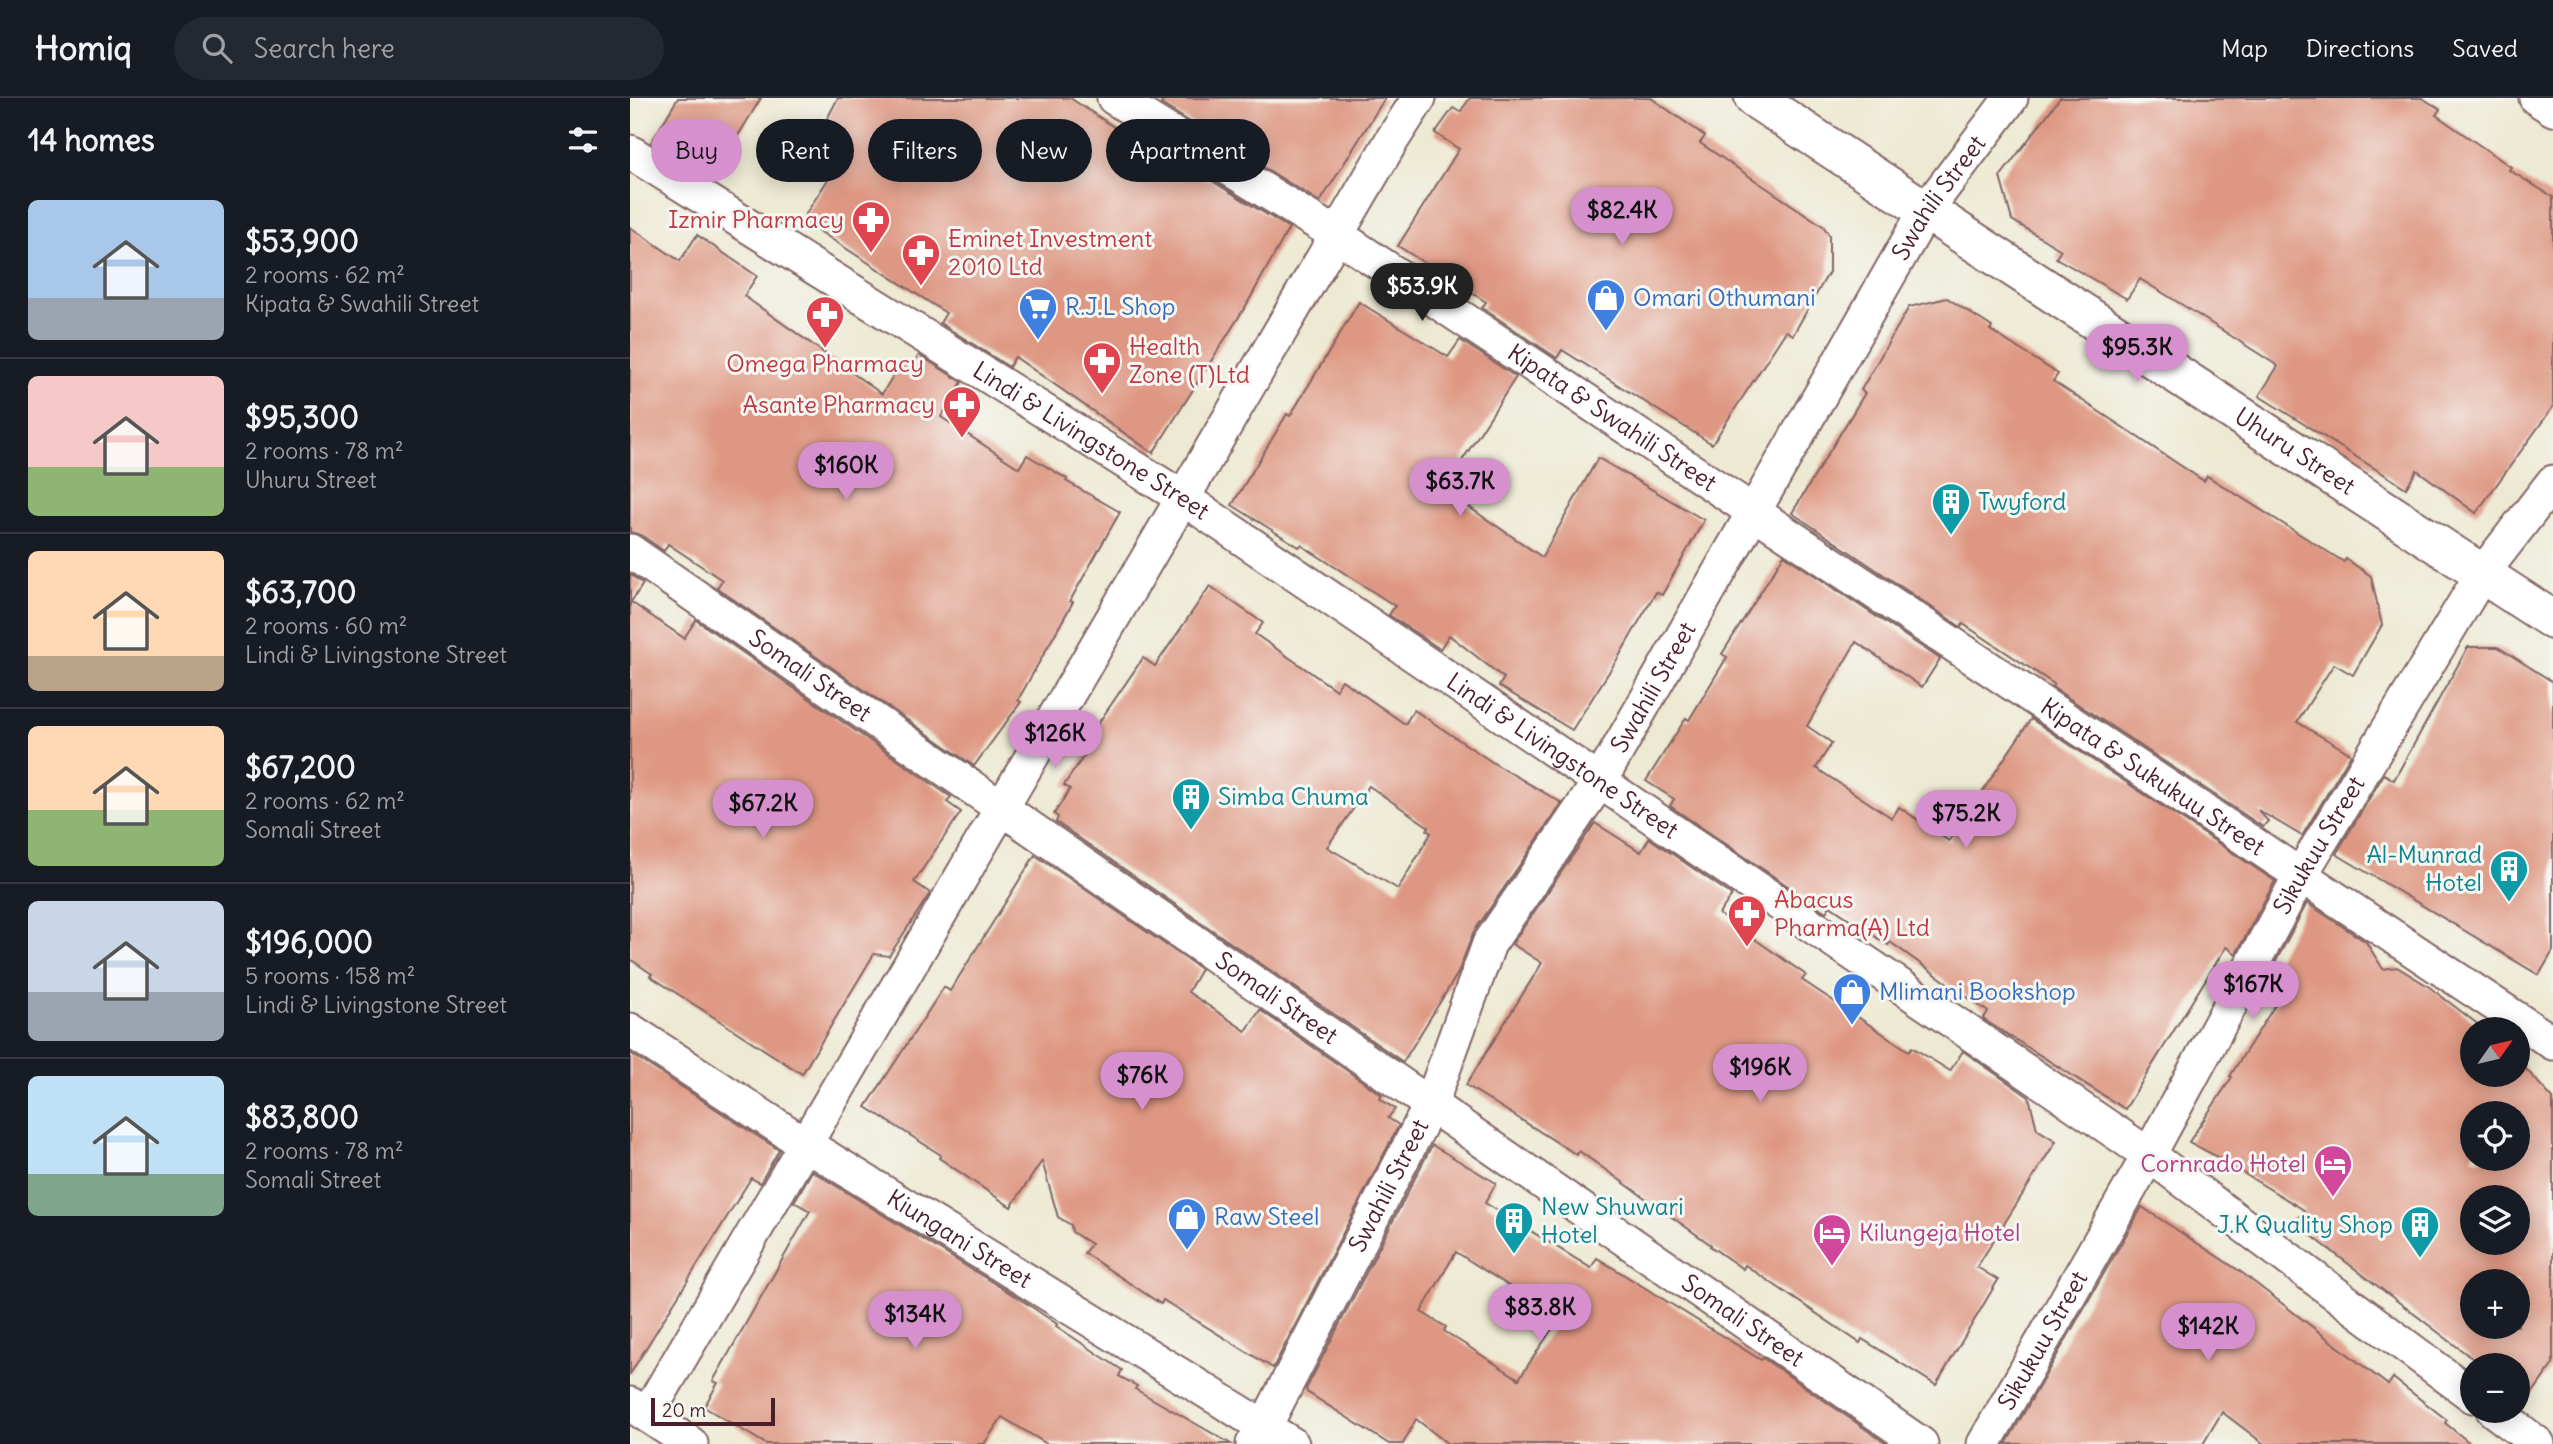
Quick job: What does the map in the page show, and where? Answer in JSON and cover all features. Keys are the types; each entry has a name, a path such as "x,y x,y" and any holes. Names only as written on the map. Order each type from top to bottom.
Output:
{"main road":[{"name":"Uhuru Street","path":"1754,98 2553,620"}],"street":[{"name":"Kipata & Swahili Street","path":"1114,98 1337,235 1754,511"},
{"path":"691,1444 638,1409 805,1144 1419,98"},
{"name":"Swahili Street","path":"1270,1438 1431,1104 1489,944 1600,781 1926,210 2011,98"},
{"path":"2536,98 2553,109"},
{"name":"Lindi & Livingstone Street","path":"630,152 1183,498 2150,1155 2460,1386"},
{"name":"Sikukuu Street","path":"1984,1444 2150,1155 2300,876 2482,574 2553,482"},
{"name":"Kipata & Sukukuu Street","path":"1754,511 2553,1043"},
{"name":"Somali Street","path":"630,551 1921,1444"},
{"name":"Kiungani Street","path":"630,1030 1270,1438"},
{"path":"2510,1423 2538,1444"}],"building":[{"path":"678,98 761,98 742,129 742,119 665,119"},
{"path":"838,98 1070,98 1106,122 1106,182 1214,182 1289,228 1247,304 1153,453 1015,357 1009,367 940,323 946,313 802,220 826,182 854,182 854,119 827,119"},
{"path":"1166,98 1385,98 1320,202 1270,171 1270,119 1185,119 1161,104"},
{"path":"1470,98 1651,98 1705,136 1700,143 1823,226 1829,235 1829,272 1793,335 1786,331 1712,444 1562,350 1557,358 1482,308 1486,302 1398,246 1459,149 1435,133 1453,108 1460,112"},
{"path":"2060,98 2422,98 2440,109 2436,115 2511,167 2509,170 2553,197 2553,407 2476,513 2417,470 2406,488 2259,396 2278,366 2189,309 2140,279 2127,299 2056,258 2061,250 2012,220 2000,177"},
{"path":"630,227 680,261 697,235 757,276 744,296 882,394 902,361 911,367 919,355 962,382 941,417 1019,468 1027,455 1120,512 1018,700 1021,702 974,766 717,588 722,580 668,544 664,551 641,535 630,532"},
{"path":"1947,298 1992,327 1990,330 2058,374 2053,381 2204,481 2207,476 2344,562 2346,559 2371,576 2382,625 2353,675 2334,664 2297,722 2351,754 2302,836 2258,810 2268,821 2263,827 2052,687 2054,684 1963,624 1961,627 1792,513 1865,393 1861,390 1909,307"},
{"path":"1359,302 1448,357 1460,340 1516,377 1447,484 1470,500 1466,505 1542,557 1598,458 1704,520 1662,595 1656,592 1572,730 1499,686 1504,678 1449,635 1440,649 1389,615 1395,606 1301,545 1299,547 1232,505"},
{"path":"1784,555 1940,659 1922,687 1856,642 1807,726 1832,743 1816,768 1892,818 1899,807 1949,841 2031,719 2275,881 2236,954 2226,947 2125,1109 1983,1019 1988,1012 1890,942 1888,945 1830,906 1826,912 1670,806 1674,799 1646,781 1686,718 1689,720 1727,657 1722,654"},
{"path":"630,574 643,584 631,602 684,638 696,620 951,797 947,802 961,812 914,882 930,893 889,956 874,954 802,1074 650,976 652,974 630,959"},
{"path":"1210,586 1263,623 1255,634 1336,690 1342,680 1405,724 1414,710 1495,764 1562,803 1473,933 1458,973 1403,1062 1056,822 1058,817 1054,814 1070,789 1064,785 1096,738 1091,734 1143,658 1155,666","holes":["1369,786 1429,827 1427,830 1431,833 1398,889 1327,847"]},
{"path":"2468,647 2498,647 2553,682 2553,951 2539,975 2336,854 2384,774 2394,780"},
{"path":"1595,823 1641,852 1649,838 1732,895 1719,914 1806,975 1802,980 1909,1051 1912,1047 1950,1071 1963,1051 2029,1097 2037,1129 2056,1141 1977,1267 1998,1280 1936,1385 1862,1339 1860,1343 1745,1265 1743,1269 1579,1151 1577,1155 1466,1085 1542,963 1512,944"},
{"path":"1035,855 1201,969 1188,992 1246,1031 1260,1010 1382,1095 1380,1099 1395,1109 1388,1118 1399,1125 1273,1368 1163,1300 1161,1304 1084,1253 1091,1244 1072,1232 1071,1225 1058,1217 1042,1161 1011,1207 939,1158 941,1155 866,1107 944,987 950,991"},
{"path":"2307,903 2366,942 2383,969 2397,967 2428,986 2468,1017 2460,1017 2460,1087 2530,1087 2530,1073 2553,1099 2553,1364 2530,1397 2530,1353 2465,1353 2295,1223 2304,1210 2238,1170 2229,1170 2225,1161 2189,1142 2286,988 2268,976"},
{"path":"630,1053 779,1150 760,1183 751,1178 630,1374"},
{"path":"1432,1145 1496,1183 1485,1203 1591,1268 1597,1258 1761,1360 1763,1358 1887,1444 1448,1444 1416,1419 1403,1444 1389,1444 1306,1389","holes":["1456,1252 1559,1318 1519,1379 1444,1331 1446,1327 1421,1312"]},
{"path":"812,1171 1026,1303 1122,1370 1119,1376 1137,1386 1135,1389 1231,1444 1047,1444 1002,1417 984,1444 766,1444 704,1407 718,1383 713,1381 810,1211 794,1202"},
{"path":"2142,1207 2241,1272 2388,1385 2393,1378 2447,1420 2445,1423 2471,1444 2264,1444 2222,1412 2203,1444 2006,1444"}],"place":[{"name":"Izmir Pharmacy","path":"871,254"},
{"name":"Eminet Investment 2010 Ltd","path":"921,287"},
{"name":"Omari Othumani","path":"1606,332"},
{"name":"R.J.L Shop","path":"1038,341"},
{"name":"Omega Pharmacy","path":"825,349"},
{"name":"Health Zone (T)Ltd","path":"1102,395"},
{"name":"Asante Pharmacy","path":"962,439"},
{"name":"Twyford","path":"1951,536"},
{"name":"Simba Chuma","path":"1191,831"},
{"name":"Al-Munrad Hotel","path":"2509,903"},
{"name":"Abacus Pharma(A) Ltd","path":"1747,948"},
{"name":"Mlimani Bookshop","path":"1852,1026"},
{"name":"Cornrado Hotel","path":"2333,1198"},
{"name":"Raw Steel","path":"1187,1251"},
{"name":"New Shuwari Hotel","path":"1514,1255"},
{"name":"J.K Quality Shop","path":"2420,1259"},
{"name":"Kilungeja Hotel","path":"1832,1267"}]}
